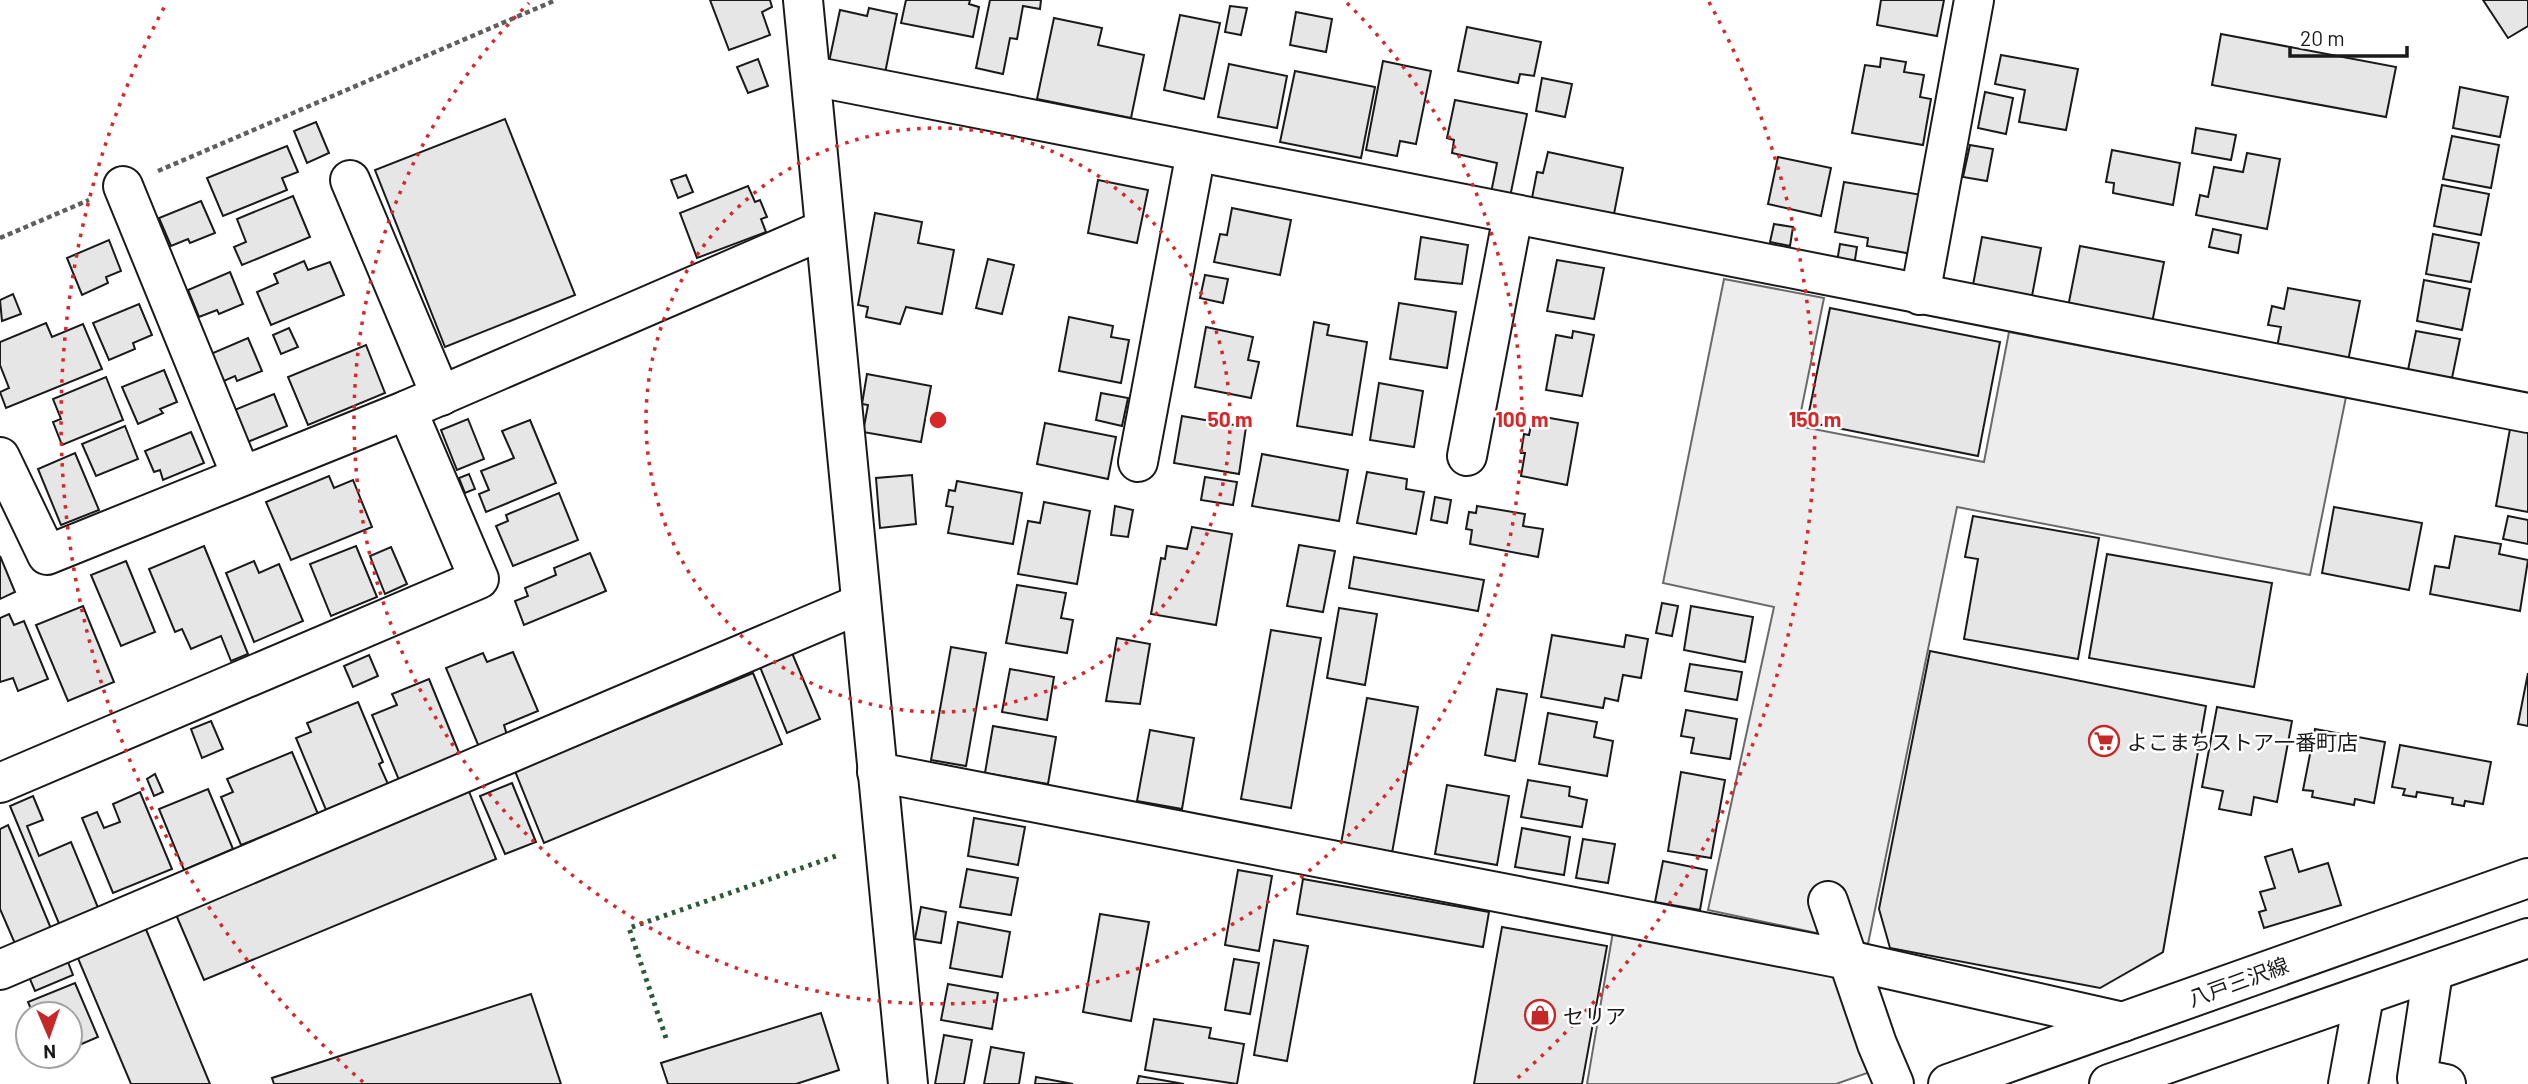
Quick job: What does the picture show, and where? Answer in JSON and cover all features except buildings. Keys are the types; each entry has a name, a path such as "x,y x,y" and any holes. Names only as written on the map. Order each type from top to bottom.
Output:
{"street":[{"path":"803,0 812,76 823,230 908,1084"},
{"path":"1920,295 1974,0"},
{"path":"812,76 2528,413"},
{"path":"1138,462 1196,152"},
{"path":"0,783 479,579 350,180"},
{"path":"123,186 241,475"},
{"path":"1467,456 1513,215"},
{"path":"0,457 12,511 47,555 424,403 823,230"},
{"path":"0,970 860,604"},
{"path":"877,772 1849,960 2123,1022"},
{"name":"八戸三沢線","path":"1948,1084 2528,878"},
{"path":"1828,901 1877,1044 1894,1084"},
{"path":"2109,1084 2528,939"},
{"path":"2433,972 2417,1078 2446,1084"},
{"path":"2348,1084 2364,996"}],"path":[{"path":"0,238 556,0"}],"shaded area":[{"path":"1724,279 1824,298 1798,426 1984,462 2009,332 2346,397 2310,575 1957,507 1868,944 1708,910 1774,607 1663,583"},
{"path":"1614,926 1837,969 1873,1071 1836,1084 1587,1084"}],"hedge":[{"path":"666,1038 629,928 836,856"}],"place":[{"name":"よこまちストア一番町店","path":"2104,741"},
{"name":"セリア","path":"1540,1015"}]}
